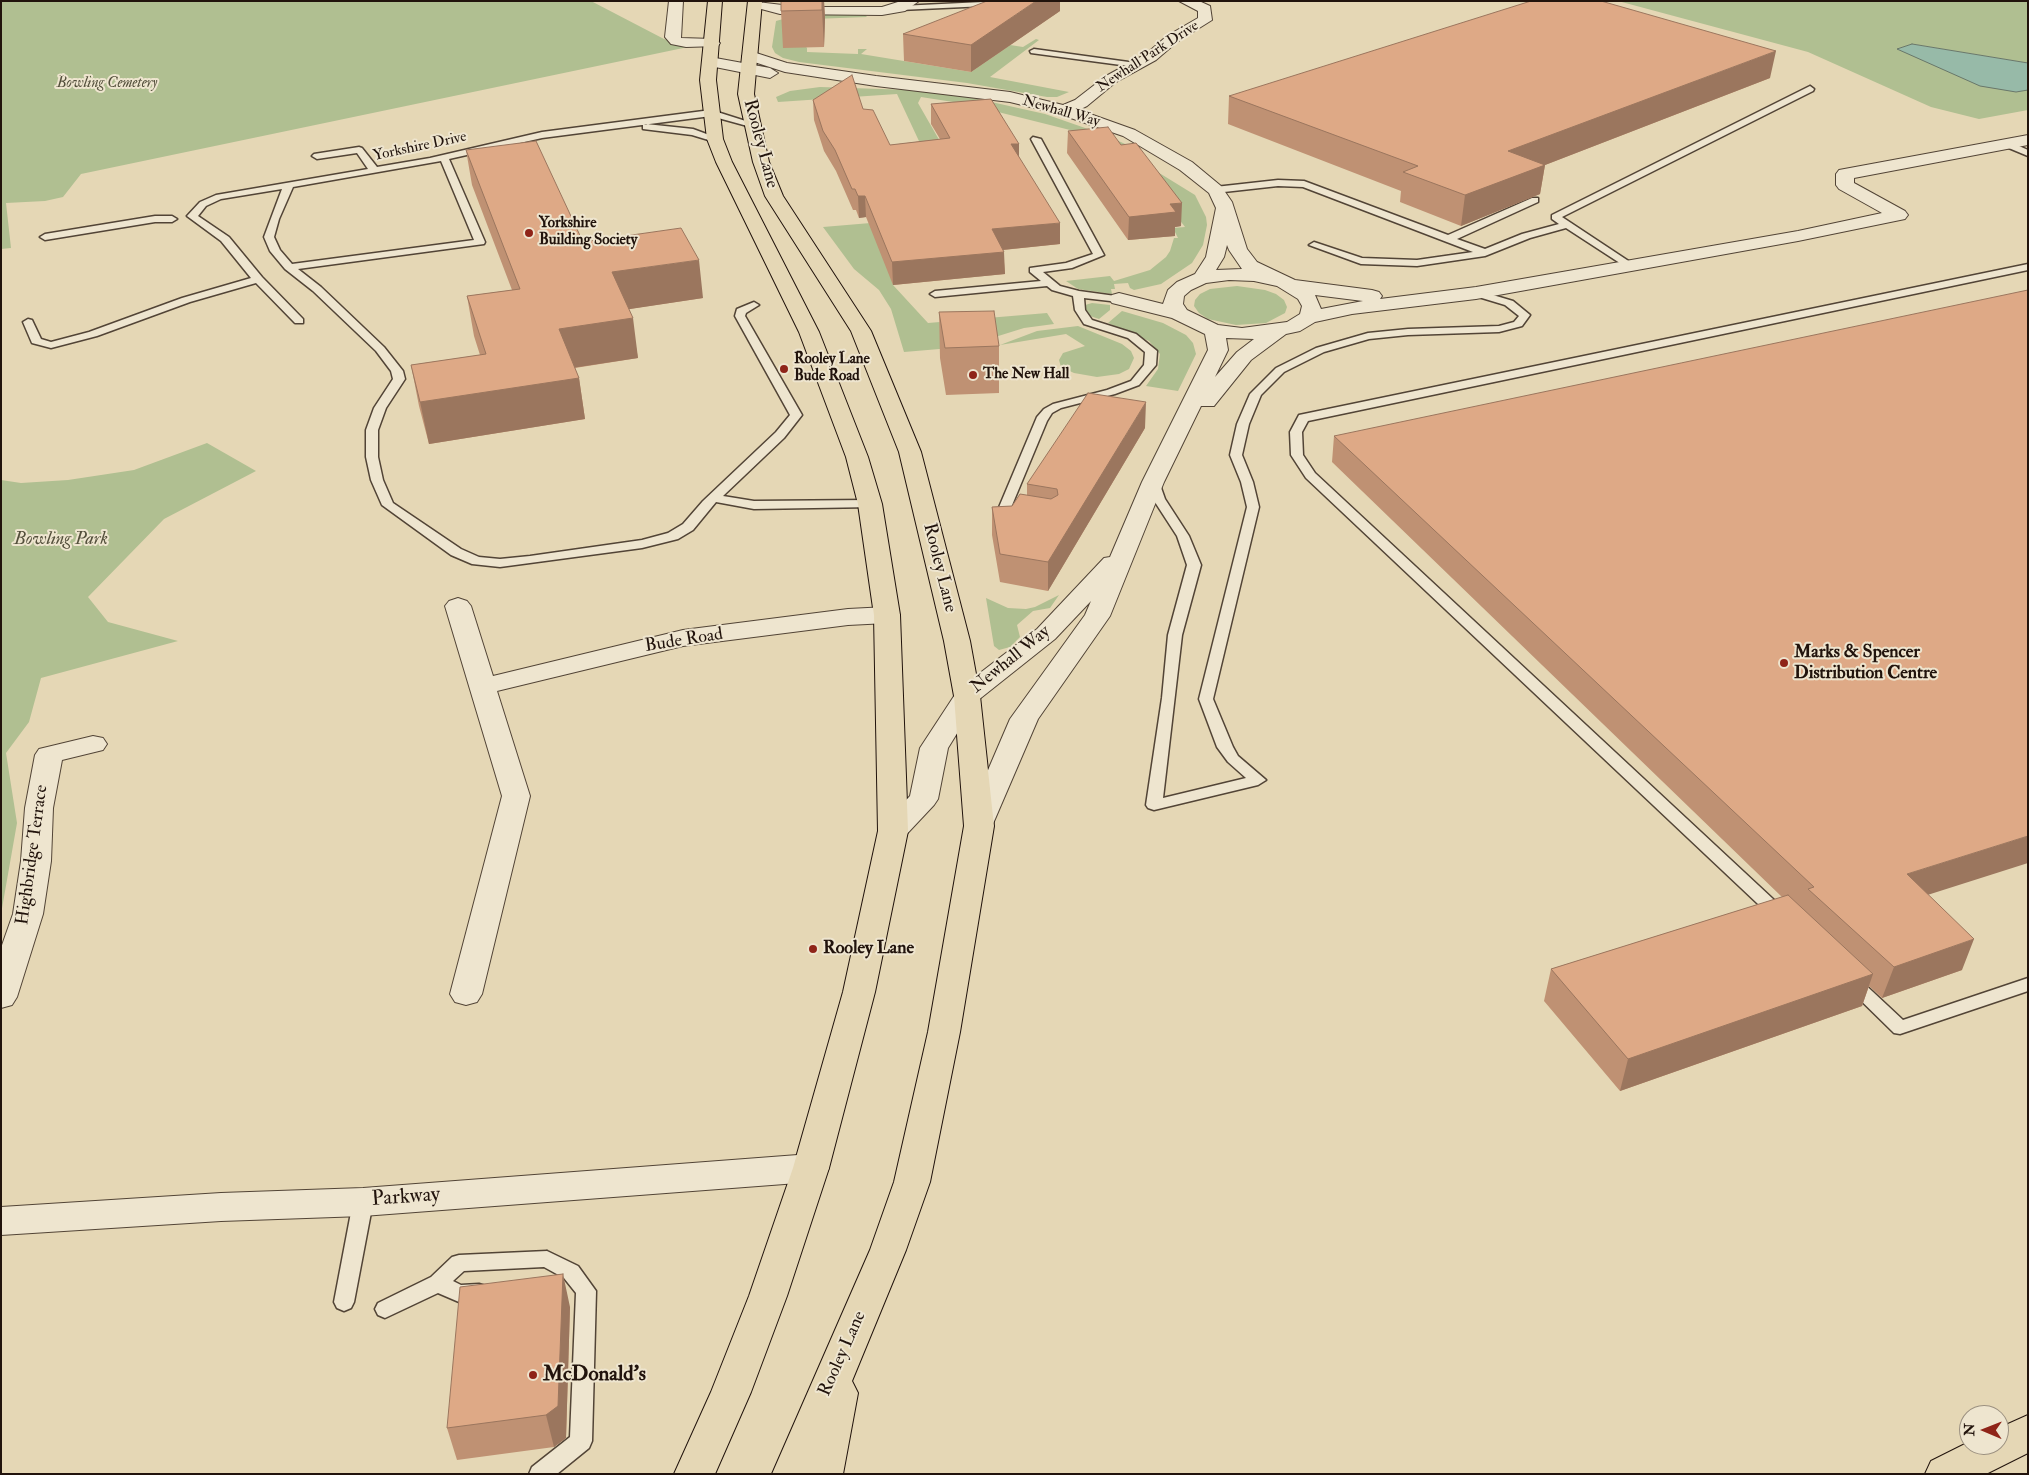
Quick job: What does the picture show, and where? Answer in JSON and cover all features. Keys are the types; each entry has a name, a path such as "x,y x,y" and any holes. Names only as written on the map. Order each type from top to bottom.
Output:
{"highway":[{"name":"Rooley Lane","path":"694,1474 738,1374 768,1296 811,1168 859,992 893,831 887,615 870,504 857,457 809,332 724,162 715,139 708,80 715,1"},
{"name":"Rooley Lane","path":"755,2 749,62 755,92 751,124 761,162 774,196 861,331 910,452 957,641 967,696 979,826 944,1032 912,1182 888,1250 792,1474"},
{"path":"822,1474 851,1335"},
{"path":"1946,1474 2028,1433"}],"street":[{"name":"Newhall Way","path":"676,1 672,37 676,41 794,77 876,81 970,91 1064,110 1129,133 1186,166 1219,196"},
{"name":"Newhall Park Drive","path":"1064,110 1081,103 1112,79 1151,57 1172,39 1205,20 1205,9 1186,1"},
{"path":"755,2 780,10 799,11 879,12 906,5"},
{"path":"754,25 777,16 799,11"},
{"name":"Newhall Way","path":"792,85 816,81 876,81"},
{"path":"1179,314 1173,304 1175,294 1184,286 1202,278 1229,274 1246,275 1348,294 1433,300 1629,266 1899,215 1845,185 1845,174 2028,140"},
{"path":"1202,278 1215,257 1222,230 1219,196"},
{"path":"1219,196 1238,250 1250,266 1289,284 1310,300 1312,306 1309,317"},
{"path":"1119,298 1175,294"},
{"name":"Newhall Way","path":"1119,298 1179,314 1194,323 1215,331 1242,334 1279,331 1293,327 1309,317 1352,308 1433,300"},
{"name":"Newhall Way","path":"979,826 1024,719 1097,616 1153,482 1168,455 1218,350 1215,331"},
{"name":"Newhall Way","path":"1168,455 1224,376 1244,356 1279,331"},
{"name":"Newhall Way","path":"893,831 924,799 934,748 967,696 1046,634 1122,553"},
{"path":"458,606 484,686 516,796 466,994"},
{"name":"Bude Road","path":"484,686 684,638 848,617 887,615"},
{"name":"Highbridge Terrace","path":"1,998 28,914 36,861 39,808 50,755 93,744"},
{"name":"Parkway","path":"1,1221 221,1207 363,1202 811,1168"}],"lane":[{"path":"906,5 982,4"},
{"path":"1034,51 1136,65"},
{"path":"1629,266 1555,217 1810,89"},
{"name":"Yorkshire Drive","path":"194,214 203,204 219,197 375,171 444,158 515,141 616,124 711,113 751,124"},
{"name":"Yorkshire Drive","path":"616,124 693,132 715,139"},
{"path":"1036,140 1099,255 1068,266 1034,270 1056,288 1078,294 1119,298"},
{"path":"515,141 520,154"},
{"path":"2007,144 2028,153"},
{"path":"317,156 358,150 375,171"},
{"path":"289,267 480,242 444,158"},
{"path":"1219,196 1278,183 1304,184 1485,253"},
{"path":"288,185 274,219 270,237 275,251 289,267 338,309 380,349 397,370 399,379 380,408 372,430 372,457 377,480 388,505 456,552 477,561 500,563 642,544 673,536 688,527 714,498 762,454 792,422 796,415 740,316 741,311 754,305"},
{"path":"1448,239 1535,200"},
{"path":"45,237 114,227 134,227 194,214 192,216 225,239 258,279 299,322"},
{"path":"1314,245 1361,261 1417,263 1485,253 1526,236 1566,225"},
{"path":"1791,926 1310,475 1297,455 1296,432 1303,418 2028,267"},
{"path":"28,322 36,340 51,345 94,334 186,300 258,279"},
{"path":"935,294 1049,283"},
{"path":"1153,482 1162,504 1183,536 1194,564 1174,635 1169,698 1154,805 1258,780 1233,759 1206,699 1253,507 1247,482 1236,455 1243,424 1256,394 1280,370 1320,350 1368,336 1408,332 1499,329 1518,324 1525,315 1509,303 1476,293"},
{"path":"1032,517 1003,512 1040,420 1048,411 1057,406 1111,392 1135,383 1144,375 1150,365 1151,351 1132,336 1088,322 1080,310 1078,294"},
{"path":"714,498 754,505 870,504"},
{"path":"1842,973 1900,1028 2028,984"},
{"path":"344,1302 363,1202"},
{"path":"385,1309 438,1284 460,1263 547,1259 571,1272 586,1291 581,1441 540,1474"},
{"path":"543,1280 571,1272"},
{"path":"438,1284 459,1294 496,1290"}],"green space":[{"name":"Bowling Cemetery","path":"1,1 591,1 664,39 688,47 81,174 63,197 45,201 6,203 11,248 1,249"},
{"path":"1618,1 2028,1 2028,63 1912,44 1898,49 2016,92 2028,90 2028,110 1979,119 1931,107 1808,52"},
{"path":"865,15 867,17 785,20 807,48 807,52 858,54 858,49 867,49 861,54 971,72 1010,45 1023,47 1036,39 1039,40 990,77 1069,92 1057,97 1047,97 967,83 799,62 783,58 775,53 772,47 776,21 794,16"},
{"path":"820,87 912,90 969,97 1045,114 1108,136 1138,150 1156,171 1195,195 1206,217 1207,225 1203,245 1192,263 1161,284 1134,290 1130,288 1128,283 1114,284 1115,289 1111,289 1112,294 1078,289 1066,281 1110,276 1114,281 1150,270 1166,257 1174,238 1178,238 1173,228 1185,227 1137,164 1070,130 966,104 921,97 918,103 985,220 893,285 928,323 1047,313 1054,324 1024,328 963,347 904,352 891,309 879,290 854,269 823,227 954,216 897,94 778,102 776,97 790,91"},
{"path":"1237,286 1265,290 1276,294 1284,300 1287,307 1285,313 1266,323 1236,325 1208,319 1199,313 1194,306 1195,300 1200,294 1210,289"},
{"path":"1092,303 1110,305 1110,310 1099,319 1090,316 1085,305"},
{"path":"1122,311 1163,323 1186,335 1193,343 1196,354 1178,391 1146,386 1158,369 1160,354 1149,341 1108,323"},
{"path":"1078,326 1122,344 1131,351 1134,358 1129,369 1119,374 1097,377 1074,373 1061,367 1059,360 1063,353 1085,346 1066,334 1000,345 1037,331"},
{"name":"Bowling Park","path":"207,443 256,471 164,519 88,597 108,622 178,641 41,678 29,722 6,753 17,823 1,914 1,480 21,483 68,480 134,470"},
{"path":"1059,595 1050,608 1033,611 1017,625 1020,637 1010,647 999,650 994,646 986,598 1008,608 1026,609 1035,607"}],"shaded area":[{"path":"1912,44 2028,63 2028,90 2016,92 1980,86 1897,49"}],"building":[{"path":"781,1 822,1 822,10 781,11"},
{"path":"987,1 1036,1 971,45 903,34"},
{"path":"1531,1 1601,1 1776,51 1508,151 1545,165 1465,195 1403,172 1418,166 1229,96"},
{"path":"852,75 863,109 873,110 890,145 950,138 931,104 991,99 1019,144 1011,144 1060,223 992,229 1004,252 892,262 865,196 858,196 855,189 852,189 835,150 823,131 813,100"},
{"path":"1108,127 1121,145 1136,143 1182,203 1170,204 1176,212 1129,217 1068,131"},
{"path":"536,141 583,242 681,228 699,260 612,272 633,318 559,329 579,378 420,402 411,365 486,354 467,296 520,289 466,150"},
{"name":"Marks & Spencer Distribution Centre","path":"2028,290 2028,836 1907,874 1974,939 1894,967 1808,889 1814,887 1334,436"},
{"path":"994,311 999,346 945,348 939,312"},
{"path":"1088,393 1146,402 1048,562 1000,554 992,507 1012,506 1020,494 1051,499 1058,495 1057,489 1027,484"},
{"path":"1788,895 1873,974 1628,1059 1551,969"},
{"path":"563,1274 558,1406 546,1415 447,1428 460,1287"}],"place":[{"name":"Yorkshire Building Society","path":"529,233"},
{"name":"Rooley Lane Bude Road","path":"784,369"},
{"name":"The New Hall","path":"973,375"},
{"name":"Marks & Spencer Distribution Centre","path":"1784,663"},
{"name":"Rooley Lane","path":"813,949"},
{"name":"McDonald's","path":"533,1375"}]}
